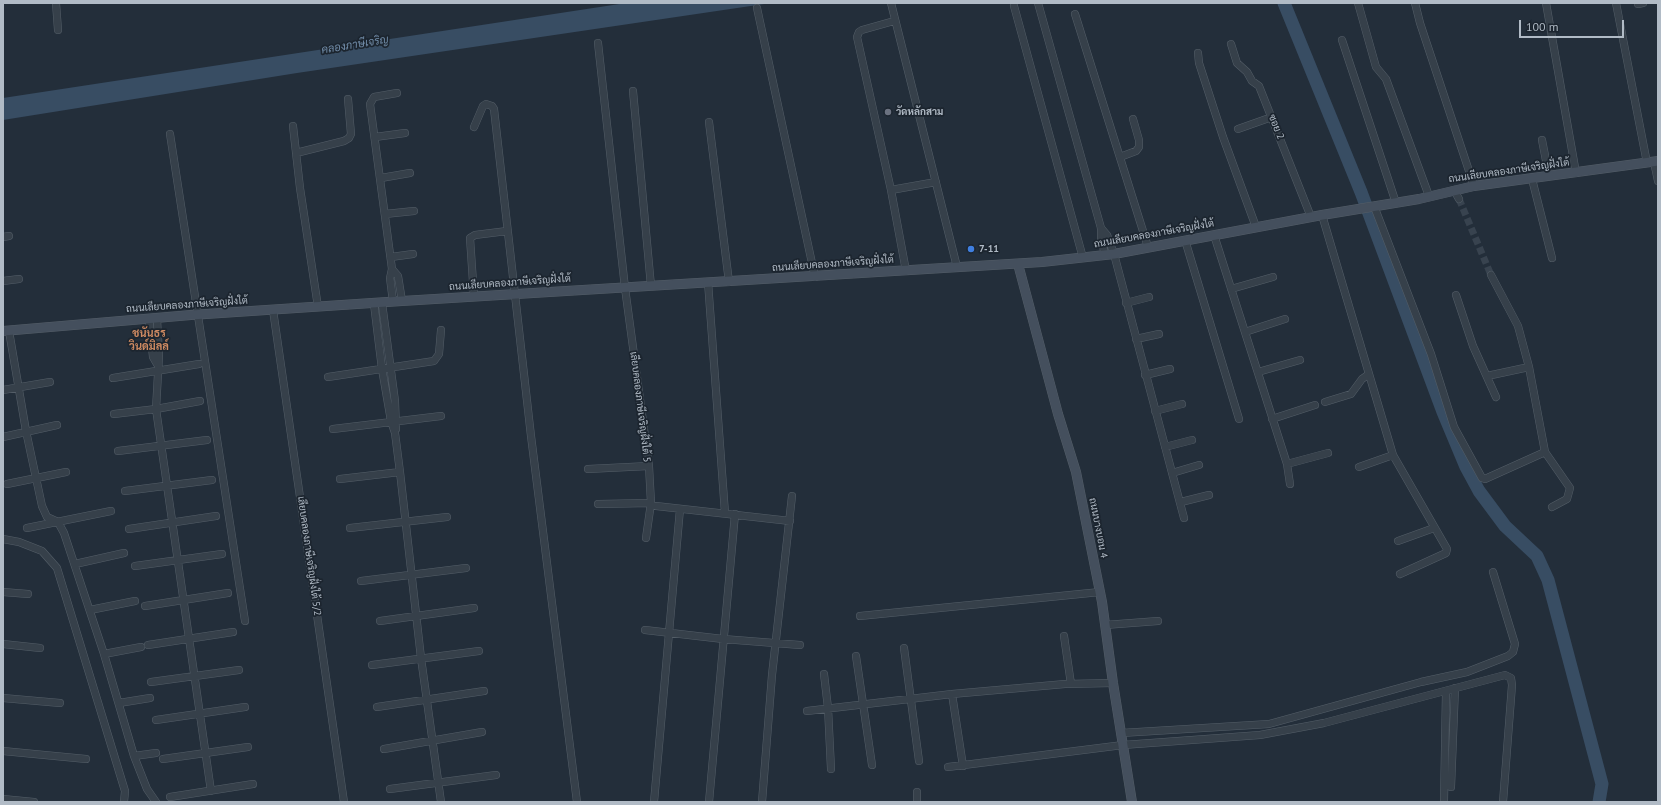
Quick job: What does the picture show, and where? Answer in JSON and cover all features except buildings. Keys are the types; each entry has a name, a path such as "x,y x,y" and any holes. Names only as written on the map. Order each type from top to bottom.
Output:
{"street":[{"path":"56,3 58,30"},
{"path":"891,3 894,21 957,268"},
{"path":"1038,3 1101,228 1101,238 1110,255 1126,303 1181,502 1184,518"},
{"path":"1358,3 1376,67 1386,79 1429,196"},
{"path":"1415,3 1474,186"},
{"path":"1546,3 1576,173"},
{"path":"1616,3 1658,181"},
{"path":"1014,6 1083,258"},
{"path":"757,8 815,277"},
{"path":"1075,14 1148,247"},
{"path":"894,21 862,30 857,34 891,190 906,271"},
{"path":"1342,40 1396,203"},
{"name":"เลียบคลองภาษีเจริญฝั่งใต้ 5","path":"588,469 648,466 625,288 598,43"},
{"name":"ซอย 2","path":"1231,44 1237,63 1247,72 1252,81 1259,86 1311,217"},
{"path":"1198,53 1199,63 1223,137 1256,227"},
{"path":"633,91 651,286"},
{"path":"397,93 371,100 391,257 392,269 390,278 397,301"},
{"path":"296,153 344,141 349,138 351,134 348,99"},
{"path":"474,128 483,106 486,104 492,106 494,109 514,294 577,802"},
{"path":"1238,129 1272,117"},
{"path":"1120,157 1136,151 1139,147 1139,140 1133,119"},
{"path":"709,122 729,282"},
{"path":"293,126 318,307"},
{"path":"375,137 405,133"},
{"path":"170,134 245,621"},
{"path":"1542,140 1549,176"},
{"name":"ถนนเลียบคลองภาษีเจริญฝั่งใต้","path":"6,331 397,301 815,277 1018,264 1083,258 1110,255 1322,215 1396,203 1474,186 1653,162"},
{"path":"381,178 410,173"},
{"path":"1532,179 1552,258"},
{"path":"891,190 936,182"},
{"path":"1454,190 1459,199"},
{"path":"1369,207 1431,354 1454,427 1482,478 1485,479 1545,452"},
{"path":"385,214 414,211"},
{"path":"1322,215 1393,455 1447,549 1446,553 1400,574"},
{"path":"474,297 470,238 475,235 507,231"},
{"path":"1214,235 1287,464 1290,484"},
{"path":"1185,240 1239,419"},
{"path":"391,257 413,254"},
{"name":"ถนนบางบอน 4","path":"1018,264 1058,414 1076,472 1100,592 1132,802"},
{"path":"1492,275 1518,326 1529,367 1545,452 1570,488 1567,500 1552,507"},
{"path":"1231,288 1273,277"},
{"path":"3,281 19,279"},
{"path":"708,282 725,513"},
{"path":"1456,295 1473,346 1496,397"},
{"path":"1126,303 1149,297"},
{"path":"378,303 394,421 421,658 441,802"},
{"name":"เลียบคลองภาษีเจริญฝั่งใต้ 5/2","path":"273,310 344,802"},
{"path":"153,319 153,357 157,368 156,409 211,791"},
{"path":"1245,332 1285,319"},
{"path":"328,377 434,361 439,354 441,330"},
{"path":"6,331 19,387 26,431 42,506 47,517 58,522 75,564 104,654 134,756 147,789 156,802"},
{"path":"1136,339 1159,334"},
{"path":"1258,372 1300,360"},
{"path":"114,378 157,368 199,364"},
{"path":"1487,376 1529,367"},
{"path":"1145,375 1170,369"},
{"path":"1325,402 1351,394 1362,379 1369,374"},
{"path":"3,390 50,382"},
{"path":"114,414 156,409 200,401"},
{"path":"1155,411 1182,404"},
{"path":"1272,419 1315,405"},
{"path":"333,429 441,416"},
{"path":"3,437 57,425"},
{"path":"118,451 207,440"},
{"path":"1165,447 1192,440"},
{"path":"1287,464 1328,453"},
{"path":"1358,467 1393,455"},
{"path":"1172,473 1199,465"},
{"path":"646,538 654,504 648,466"},
{"path":"7,484 66,472"},
{"path":"340,479 400,472"},
{"path":"125,491 212,480"},
{"path":"1181,502 1209,494"},
{"path":"762,802 776,643 792,496"},
{"path":"598,504 654,504 680,509 790,521"},
{"path":"654,802 680,509"},
{"path":"27,528 111,511"},
{"path":"709,802 735,514"},
{"path":"129,529 216,516"},
{"path":"350,528 447,517"},
{"path":"1398,541 1434,528"},
{"path":"3,539 19,542 42,551 57,568 125,791 124,802"},
{"path":"75,564 124,554"},
{"path":"135,566 178,562 222,554"},
{"path":"361,580 466,568"},
{"path":"1121,733 1269,724 1421,682 1467,672 1508,656 1513,652 1515,644 1493,572"},
{"path":"3,592 28,594"},
{"path":"860,616 1100,592"},
{"path":"146,606 228,593"},
{"path":"90,610 134,601"},
{"path":"380,621 474,608"},
{"path":"1105,625 1158,621"},
{"path":"645,630 800,646"},
{"path":"104,654 189,638 233,632"},
{"path":"1064,636 1071,684"},
{"path":"3,644 40,648"},
{"path":"904,648 919,761"},
{"path":"372,666 421,658 480,652"},
{"path":"856,656 872,765"},
{"path":"151,682 239,670"},
{"path":"824,674 828,708 831,769"},
{"path":"948,767 1124,745 1260,735 1324,723 1505,675 1511,678 1512,685 1503,802"},
{"path":"807,711 952,694 1071,684 1113,683"},
{"path":"1451,787 1455,688"},
{"path":"1444,802 1446,690"},
{"path":"377,707 484,691"},
{"path":"952,694 963,766"},
{"path":"3,698 60,703"},
{"path":"119,703 150,698"},
{"path":"156,720 245,708"},
{"path":"384,749 482,732"},
{"path":"163,759 248,747"},
{"path":"3,750 86,759"},
{"path":"134,756 156,753"},
{"path":"390,789 496,775"},
{"path":"170,797 253,784"},
{"path":"917,792 917,802"},
{"path":"3,799 34,802"}],"water":[{"name":"คลองภาษีเจริญ","path":"626,3 771,3 297,73 3,120 3,98"}],"waterway":[{"path":"1284,3 1361,192 1443,412 1466,467 1479,491 1505,526 1537,556 1548,580 1602,784 1599,802"}],"tunnel":[{"path":"1459,199 1491,275"}],"place":[{"name":"วัดหลักสาม","path":"888,112"},
{"name":"7-11","path":"971,249"}],"district":[{"name":"ชนันธร วินด์มิลล์","path":"149,340"}]}
